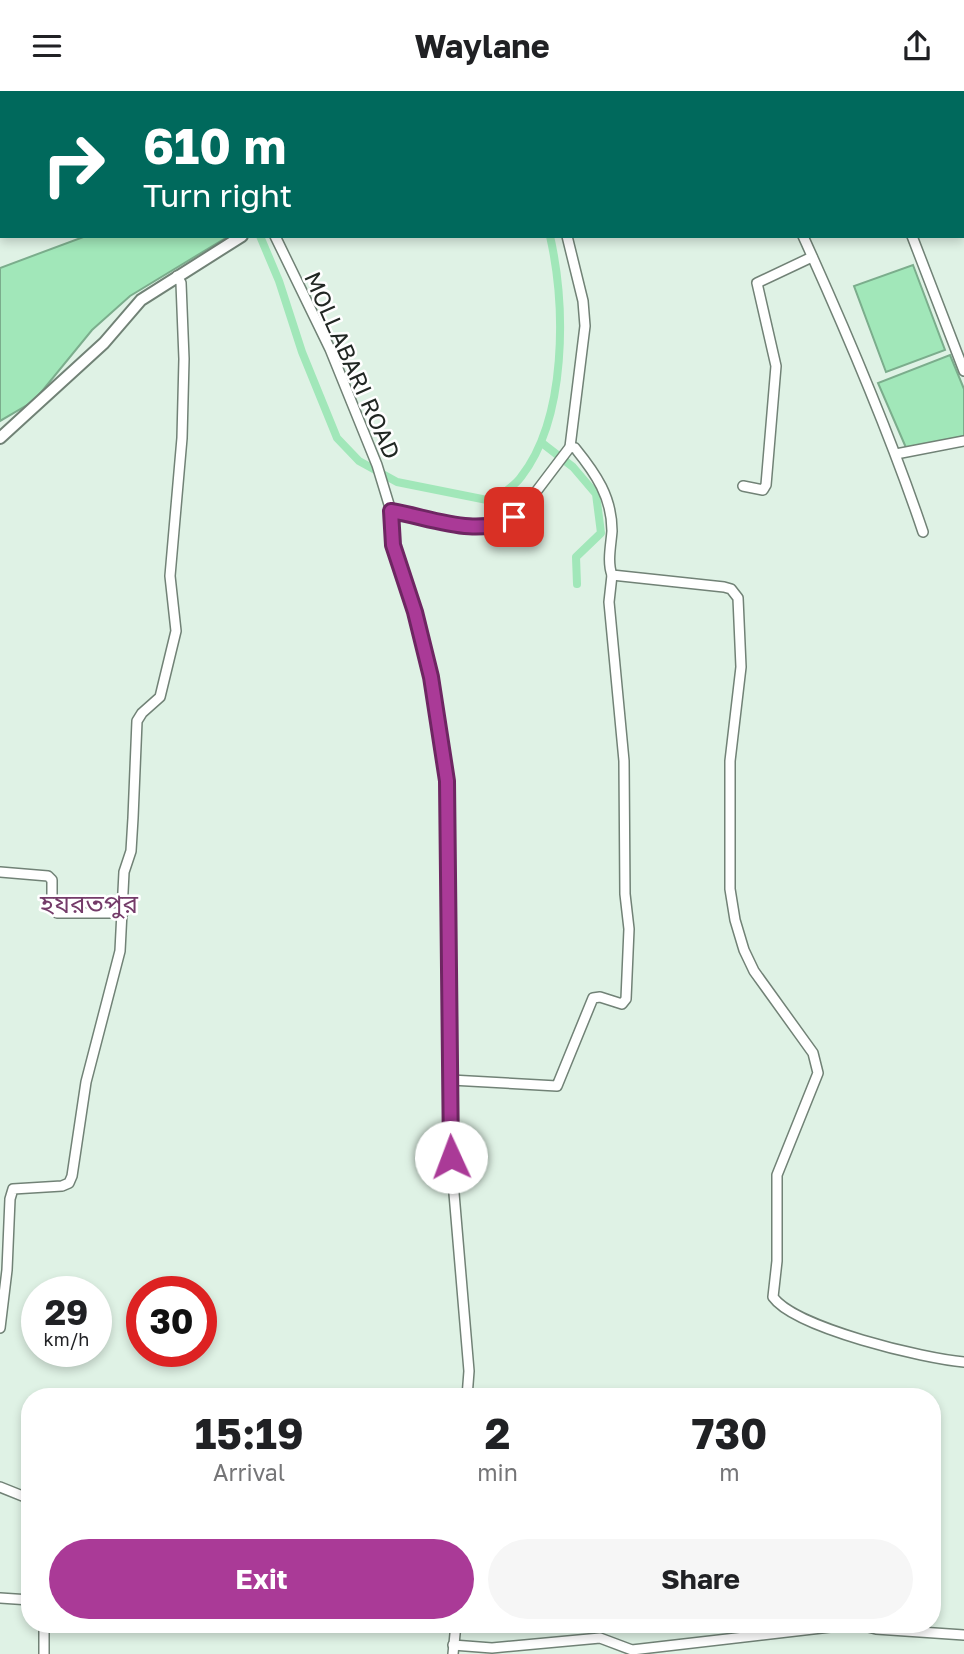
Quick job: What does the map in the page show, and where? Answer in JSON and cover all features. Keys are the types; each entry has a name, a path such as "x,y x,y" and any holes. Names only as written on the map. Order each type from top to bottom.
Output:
{"street":[{"path":"0,438 104,343 141,300 239,238"},
{"name":"MOLLABARI ROAD","path":"276,238 330,349 377,465 391,511 393,545 415,612 431,677 447,781 451,1080 449,1134 469,1371 468,1388"},
{"path":"391,511 471,527 503,524 523,509 569,448 585,326 583,301 567,238"},
{"path":"804,238 896,454 923,532"},
{"path":"913,238 964,371"},
{"path":"743,486 763,490 766,485 776,366 757,283 812,257"},
{"path":"0,1328 13,1189 62,1186 69,1182 72,1176 86,1082 120,951 124,872 131,851 137,721 160,697 176,631 170,576 182,438 184,359 181,283 177,276"},
{"path":"896,454 964,441"},
{"path":"451,1080 557,1086 591,1001 600,997 622,1004 626,999 629,929 625,894 624,774 609,602 612,575 611,509 606,492 575,448 569,448"},
{"path":"612,575 724,587 731,589 738,598 741,667 731,740 730,890 744,950 818,1064 818,1073 777,1175 777,1261 773,1297 777,1303 801,1316 872,1343 964,1363"},
{"path":"0,872 48,876 52,880 52,907 57,913 123,913"},
{"path":"0,1487 21,1495"},
{"path":"0,1598 21,1599"},
{"path":"44,1633 44,1654"},
{"path":"453,1649 600,1638 632,1650 778,1633"},
{"path":"935,1633 964,1635"}],"shaded area":[{"path":"81,238 226,238 130,296 92,330 34,401 0,421 0,268"},
{"path":"913,265 945,350 886,372 854,286"},
{"path":"950,355 964,389 964,436 907,450 878,383"}],"waterway":[{"path":"261,238 279,281 302,352 337,438 359,461 397,482 492,501 518,481 536,453 555,394 560,328 559,295 550,238"},
{"path":"542,443 573,467 596,494 601,533 576,557 577,584"}],"district":[{"name":"হযরতপুর","path":"89,903"}],"route":[{"path":"451,1157 447,781 436,702 423,637 393,545 390,532 391,511 471,527 503,524 514,517"}]}
